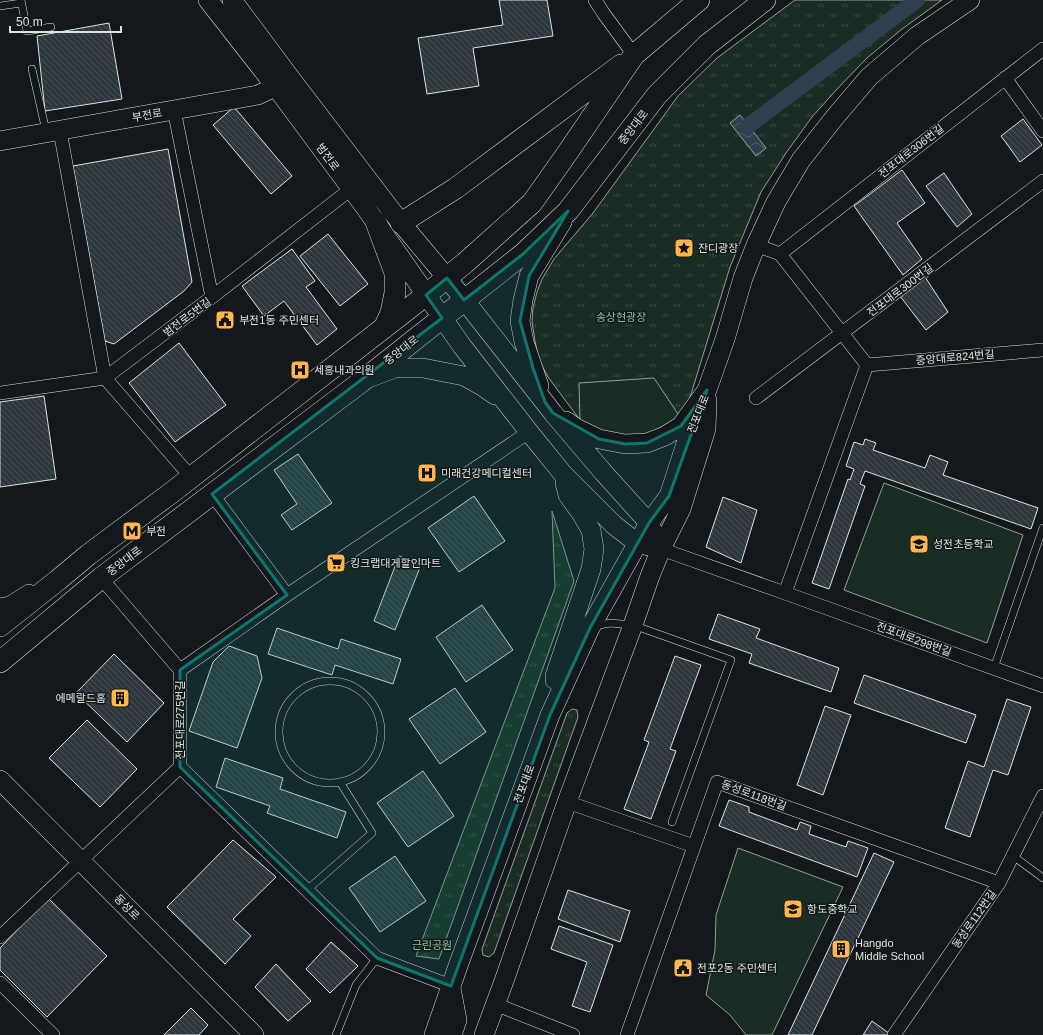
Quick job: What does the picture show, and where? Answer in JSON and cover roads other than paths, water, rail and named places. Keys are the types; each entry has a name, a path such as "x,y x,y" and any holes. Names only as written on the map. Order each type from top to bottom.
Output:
{"main road":[{"name":"범전로","path":"208,0 284,83 464,300"},
{"name":"범전로","path":"232,0 351,189 376,222 442,318"},
{"path":"401,223 456,188 634,55 699,0"},
{"name":"중앙대로","path":"0,662 101,578 361,382 523,254 568,211 657,95 707,45 765,0"},
{"path":"568,211 529,276 520,321 524,342 549,408 576,428 599,438 625,444 647,443 665,436 681,426 707,390 743,278 756,245 776,202 801,160 869,77 917,36 970,0"},
{"path":"0,626 88,555 426,295 465,263 532,203 634,55"},
{"name":"부전로","path":"0,141 258,95 284,83"},
{"path":"376,222 395,273 395,293 391,313 384,328"},
{"path":"464,300 549,408 603,472 649,523 661,549"},
{"path":"442,318 462,346 563,474 614,525 637,543 661,549"},
{"path":"361,382 395,368 423,368 464,376 507,403"},
{"name":"전포대로","path":"434,1035 450,986 550,715 590,628 637,543 649,523 669,496 694,422 707,390"},
{"name":"전포대로","path":"484,1035 650,576 661,549 681,509 706,429 707,390"},
{"path":"550,715 555,676 592,570 594,549 591,530 568,494 563,474"},
{"name":"동성로","path":"0,780 254,1035"},
{"path":"450,986 457,1020 452,1035"}],"street":[{"path":"595,0 634,55"},
{"name":"전포대로306번길","path":"780,254 1043,49"},
{"path":"1005,78 1043,131"},
{"path":"174,110 212,297"},
{"path":"53,132 106,378 191,476"},
{"name":"전포대로300번길","path":"756,398 1043,181"},
{"name":"범전로5번길","path":"0,393 106,378 351,189"},
{"path":"756,245 780,254 867,365 785,593"},
{"name":"중앙대로824번길","path":"867,365 1043,350"},
{"name":"전포대로275번길","path":"450,986 377,958 180,767 180,670 287,595 529,432"},
{"path":"212,494 287,595"},
{"name":"전포대로298번길","path":"661,549 1043,686"},
{"path":"101,578 180,670"},
{"path":"0,607 10,605 31,592 58,580"},
{"path":"0,937 180,767"},
{"name":"동성로118번길","path":"626,1035 717,782 999,883"},
{"name":"동성로112번길","path":"894,1035 999,883 1043,796"},
{"path":"567,802 694,846"},
{"path":"0,983 53,1035"},
{"path":"495,1004 572,1035"}],"lane":[{"path":"0,6 21,1 27,31 50,27"},
{"path":"32,69 53,132"},
{"path":"994,668 1043,528"},
{"path":"590,628 610,623 633,625 731,660 672,822"},
{"path":"331,680 355,687 373,704 381,727 377,751 363,771 340,782 316,781 294,769 281,748 278,724 288,701 307,685 331,680"},
{"path":"307,890 372,833 340,782"},
{"path":"1013,856 1043,878"},
{"path":"336,1035 356,985 377,958"}],"water":[{"path":"740,115 766,148 756,156 730,123"}],"waterway":[{"path":"748,126 917,0"}],"place":[{"name":"잔디광장","path":"684,248"},
{"name":"부전1동 주민센터","path":"225,320"},
{"name":"세흥내과의원","path":"300,370"},
{"name":"미래건강메디컬센터","path":"427,473"},
{"name":"부전","path":"132,531"},
{"name":"성전초등학교","path":"919,544"},
{"name":"킹크랩대게할인마트","path":"336,563"},
{"name":"에메랄드홈","path":"120,698"},
{"name":"항도중학교","path":"793,909"},
{"name":"Hangdo Middle School","path":"841,949"},
{"name":"전포2동 주민센터","path":"683,968"}],"park label":[{"name":"송상현광장","path":"621,317"},
{"name":"근린공원","path":"432,945"}]}
